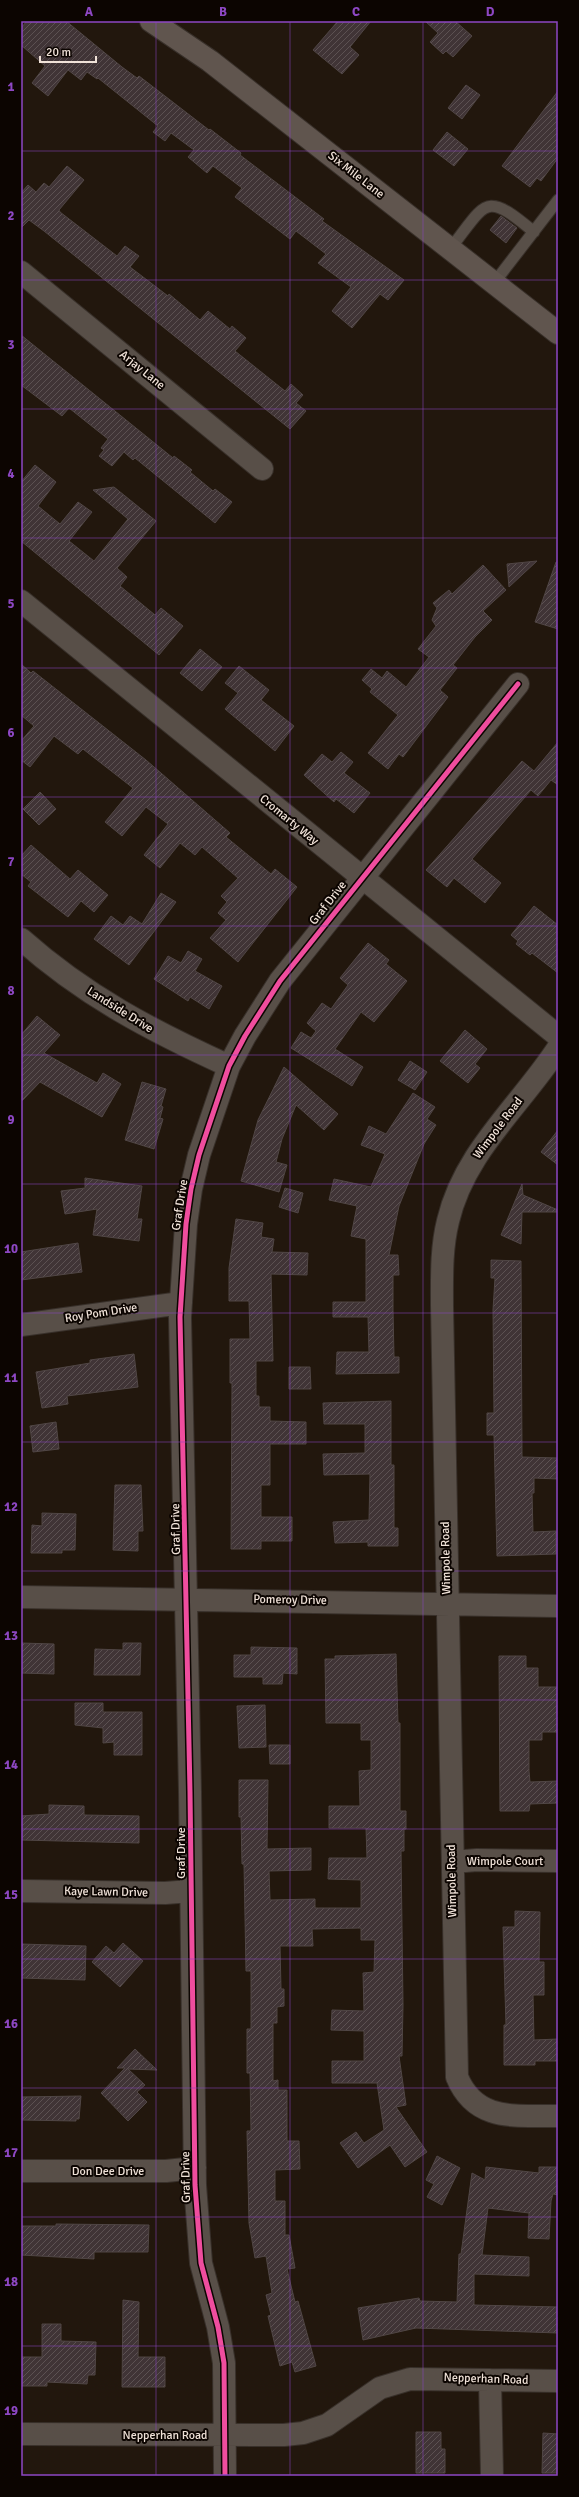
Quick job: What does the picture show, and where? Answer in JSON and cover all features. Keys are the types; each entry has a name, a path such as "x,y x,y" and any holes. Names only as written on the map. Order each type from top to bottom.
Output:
{"street":[{"name":"Six Mile Lane","path":"151,21 210,61 558,333"},
{"name":"Arjay Lane","path":"21,272 262,469"},
{"name":"Cromarty Way","path":"21,601 361,878 558,1036"},
{"name":"Graf Drive","path":"225,2476 224,2363 218,2327 200,2263 195,2168 187,1598 181,1303 186,1224 191,1189 199,1155 229,1066 245,1036 280,981 361,878 518,684"},
{"name":"Landside Drive","path":"24,949 116,1010 157,1033 229,1066"},
{"name":"Wimpole Road","path":"558,1048 483,1144 461,1182 448,1221 444,1246 442,1306 453,1862 455,2063 457,2077 468,2098 487,2111 505,2115 558,2116"},
{"name":"Roy Pom Drive","path":"21,1325 181,1303"},
{"name":"Pomeroy Drive","path":"21,1597 187,1598 558,1606"},
{"name":"Wimpole Court","path":"453,1862 477,1860 558,1861"},
{"name":"Kaye Lawn Drive","path":"21,1891 165,1893 191,1891"},
{"name":"Don Dee Drive","path":"21,2171 166,2171 195,2168"},
{"name":"Nepperhan Road","path":"21,2434 284,2435 314,2431 337,2419 380,2388 410,2379 558,2381"},
{"path":"490,2380 492,2476"}],"lane":[{"path":"494,283 558,200"},
{"path":"450,249 479,212 490,205 501,206 534,232"}],"building":[{"path":"27,21 66,21 122,67 137,78 139,76 241,153 240,155 324,219 322,221 404,280 388,300 380,294 352,328 332,311 351,287 318,263 326,254 296,231 290,239 235,197 242,188 213,166 207,173 188,157 194,150 171,133 165,141 153,132 158,126 98,78 97,79 87,72 81,80 68,70 48,96 32,83 45,66 21,45 21,28"},
{"path":"338,21 371,21 350,47 359,55 342,74 313,50"},
{"path":"425,21 455,21 472,36 453,57 446,51 443,54 430,42 438,33"},
{"path":"466,85 480,95 462,119 448,108"},
{"path":"558,91 558,158 541,181 537,178 530,187 502,166"},
{"path":"447,132 468,149 454,166 433,150"},
{"path":"67,166 84,180 59,210 60,212 117,256 125,246 139,256 130,267 168,296 169,294 200,320 208,311 230,329 232,326 246,338 235,351 285,391 291,384 303,395 296,403 306,411 290,429 44,231 29,220 21,228 21,193 28,185 36,192 44,183 49,187"},
{"path":"501,216 517,228 506,243 490,230"},
{"path":"21,335 173,458 174,456 192,470 190,472 213,491 215,489 232,502 215,523 135,458 133,460 124,452 112,466 99,456 104,450 101,448 108,439 69,408 62,416 21,385"},
{"path":"35,465 56,482 38,506 60,524 78,502 92,512 69,541 94,561 128,519 93,490 114,487 156,521 117,568 127,577 120,586 155,615 161,608 183,626 159,655 21,541 21,482"},
{"path":"537,561 509,587 507,564"},
{"path":"556,562 558,562 558,629 535,622"},
{"path":"483,565 506,590 483,611 492,620 475,637 453,665 457,668 440,690 448,697 403,757 399,754 388,769 368,753 398,715 370,692 372,689 362,680 371,669 382,678 387,671 406,687 429,657 418,649 436,626 432,620 437,608 433,603 449,590 452,594"},
{"path":"200,649 222,667 202,691 180,673"},
{"path":"21,664 31,673 33,671 146,760 230,833 226,837 271,874 275,869 297,887 238,962 210,938 226,920 218,913 227,902 221,896 238,878 202,847 195,855 180,843 160,868 144,855 168,824 146,807 122,836 105,822 133,788 83,749 78,754 54,736 30,767 21,760 21,741 34,726 21,715"},
{"path":"239,666 269,690 261,700 294,726 275,751 225,709 238,693 225,683"},
{"path":"558,742 558,785 551,780 538,796 531,790 472,859 501,883 485,903 454,878 447,887 426,870 522,761 534,771"},
{"path":"341,752 353,762 344,773 370,793 354,813 336,799 334,802 304,775 322,754 332,762"},
{"path":"40,792 56,809 39,825 23,809"},
{"path":"31,845 70,879 78,870 108,895 94,912 81,901 68,917 28,886 31,882 21,874 21,856"},
{"path":"161,893 176,902 129,965 94,939 111,916 123,925 130,916 142,924"},
{"path":"534,906 558,925 558,973 532,953 530,955 516,944 518,941 511,935"},
{"path":"368,943 389,960 386,964 407,981 374,1022 361,1012 335,1049 363,1067 352,1086 291,1048 301,1032 311,1038 316,1031 307,1023 322,1003 331,1009 348,985 340,978"},
{"path":"188,951 202,959 195,971 222,986 209,1009 190,997 188,1001 154,979 168,956 181,963"},
{"path":"37,1016 60,1035 44,1053 97,1083 103,1073 121,1084 102,1117 40,1082 21,1102 21,1035"},
{"path":"465,1030 487,1049 475,1064 480,1068 468,1083 440,1061"},
{"path":"410,1061 427,1072 415,1090 398,1080"},
{"path":"284,1067 338,1114 324,1130 296,1105 282,1139 276,1162 287,1165 279,1192 241,1181 258,1120"},
{"path":"142,1082 166,1089 161,1106 163,1107 160,1118 163,1119 154,1149 125,1140"},
{"path":"413,1093 435,1107 427,1119 436,1125 424,1144 399,1206 389,1255 398,1255 399,1275 393,1275 393,1310 394,1357 399,1357 399,1373 336,1374 337,1352 369,1352 368,1317 333,1317 333,1302 366,1302 366,1239 351,1236 357,1206 329,1200 334,1179 371,1187 385,1154 361,1145 369,1126 386,1134"},
{"path":"558,1130 558,1165 541,1152"},
{"path":"85,1178 142,1186 137,1219 142,1219 139,1241 93,1235 97,1209 65,1214 61,1191 85,1188"},
{"path":"522,1184 523,1195 558,1210 558,1212 522,1212 521,1244 501,1235"},
{"path":"285,1188 303,1193 298,1213 279,1207"},
{"path":"236,1219 263,1223 261,1237 274,1239 272,1252 308,1253 307,1275 271,1274 273,1361 256,1361 256,1396 259,1396 259,1407 270,1407 270,1421 306,1422 306,1444 270,1444 270,1485 261,1485 261,1517 292,1517 292,1541 261,1541 261,1549 231,1549 232,1383 230,1383 230,1339 250,1339 249,1301 229,1301 229,1268"},
{"path":"78,1243 82,1272 21,1280 21,1252"},
{"path":"491,1260 521,1261 522,1457 558,1458 558,1479 534,1478 534,1493 532,1493 533,1532 556,1531 556,1554 497,1556 494,1435 487,1435 487,1413 494,1413 493,1310 495,1278 491,1278"},
{"path":"134,1354 138,1387 67,1396 68,1404 42,1408 36,1372 90,1363 90,1360"},
{"path":"289,1367 310,1367 311,1389 289,1389"},
{"path":"391,1401 391,1465 394,1465 394,1528 398,1528 398,1546 368,1546 368,1542 335,1543 333,1522 369,1520 370,1474 324,1475 323,1454 365,1453 365,1424 324,1424 323,1403"},
{"path":"56,1422 59,1449 33,1452 30,1426"},
{"path":"115,1485 141,1485 143,1531 138,1531 138,1551 113,1550"},
{"path":"42,1513 76,1514 75,1550 62,1550 62,1553 31,1553 32,1525 42,1526"},
{"path":"21,1643 54,1644 54,1674 21,1673"},
{"path":"123,1643 141,1643 140,1675 94,1675 95,1649 123,1650"},
{"path":"251,1647 297,1648 297,1674 283,1673 282,1684 263,1684 263,1677 234,1677 234,1655 251,1655"},
{"path":"396,1654 398,1723 400,1723 400,1811 406,1811 404,1851 401,1851 403,2005 402,2056 399,2056 406,2105 396,2107 427,2152 405,2167 390,2145 358,2168 340,2143 356,2132 364,2143 384,2130 377,2083 332,2083 332,2061 364,2061 364,2031 331,2030 332,2010 364,2011 363,1973 374,1972 375,1940 361,1940 361,1928 312,1929 313,1946 280,1946 281,1989 284,1989 284,2006 277,2007 277,2023 273,2023 273,2081 278,2080 278,2090 287,2090 287,2141 299,2141 300,2169 275,2170 275,2201 285,2201 285,2235 289,2235 295,2268 287,2269 295,2302 298,2301 316,2366 295,2372 292,2362 280,2366 268,2316 271,2315 266,2295 272,2293 266,2256 255,2258 249,2223 247,2131 251,2131 250,2073 247,2073 247,2029 251,2029 251,1971 246,1971 244,1864 242,1864 241,1817 239,1817 239,1780 268,1780 267,1849 311,1848 311,1870 269,1871 270,1900 315,1899 315,1908 361,1908 361,1880 328,1879 329,1858 367,1858 366,1828 329,1828 329,1806 360,1806 359,1771 371,1770 371,1740 361,1740 361,1723 326,1723 325,1659 335,1659 335,1656"},
{"path":"499,1656 526,1656 526,1668 538,1668 538,1687 558,1687 558,1732 542,1732 542,1740 529,1740 529,1771 530,1782 558,1781 558,1803 530,1804 529,1811 500,1811"},
{"path":"75,1703 103,1703 103,1712 142,1712 142,1755 114,1755 114,1742 103,1743 103,1728 75,1725"},
{"path":"265,1705 266,1747 239,1748 237,1706"},
{"path":"269,1745 290,1745 290,1764 270,1764"},
{"path":"49,1805 84,1806 84,1815 139,1816 139,1843 21,1840 21,1816 49,1814"},
{"path":"515,1911 540,1912 539,1962 544,1962 544,1995 533,1995 534,2040 558,2039 558,2061 535,2061 535,2065 504,2065 504,2025 506,2025 503,1927 515,1927"},
{"path":"123,1943 143,1961 120,1987 92,1962 106,1946 114,1953"},
{"path":"21,1944 86,1946 85,1980 21,1978"},
{"path":"135,2049 157,2070 128,2069 145,2085 137,2092 147,2102 128,2121 101,2093 125,2068 117,2068"},
{"path":"81,2096 79,2119 76,2119 76,2121 21,2120 21,2097"},
{"path":"437,2156 460,2168 442,2205 427,2197 434,2184 426,2180"},
{"path":"486,2167 539,2173 539,2167 558,2167 558,2195 553,2194 551,2201 549,2239 528,2238 529,2213 488,2208 482,2255 529,2257 529,2276 474,2274 474,2305 558,2307 558,2333 416,2328 363,2340 358,2308 419,2298 420,2301 457,2302 459,2254 461,2254 472,2173 485,2180"},
{"path":"56,2224 149,2225 148,2252 94,2252 94,2259 21,2255 21,2226 56,2226"},
{"path":"123,2300 139,2302 138,2357 165,2357 165,2387 122,2387"},
{"path":"42,2324 61,2324 61,2341 96,2342 95,2375 88,2375 87,2384 47,2382 47,2386 21,2386 21,2357 42,2357"},
{"path":"416,2432 441,2432 441,2449 445,2449 445,2473 416,2473"},
{"path":"543,2433 558,2434 558,2473 542,2473"}],"cycle path":[{"path":"225,2476 224,2363 218,2327 201,2263 195,2185 190,1792 180,1317 186,1224 191,1189 199,1155 229,1066 245,1036 280,981 518,684"}]}
